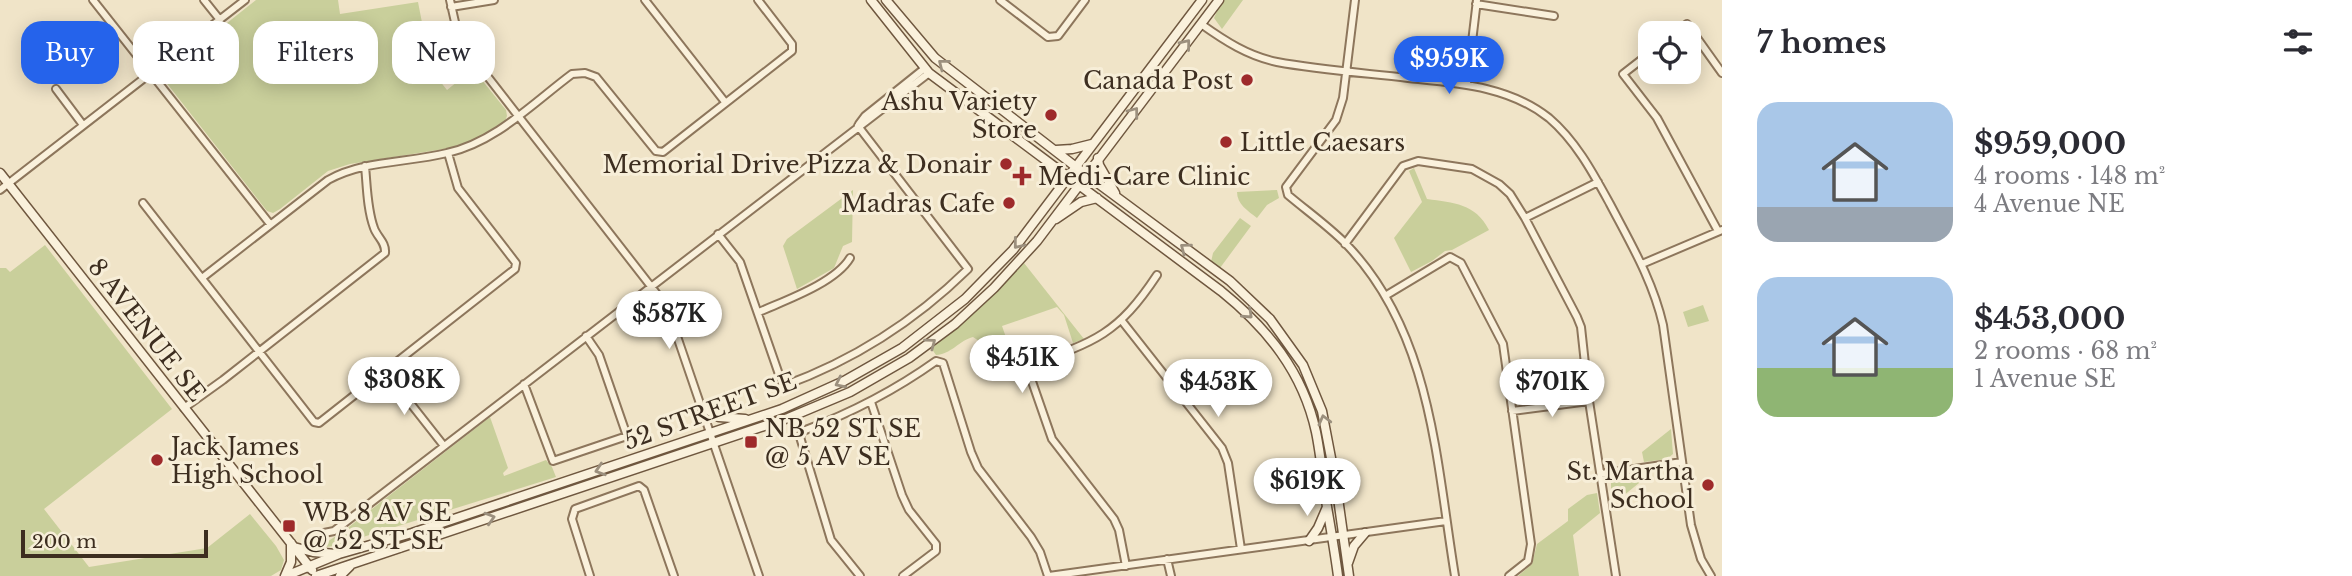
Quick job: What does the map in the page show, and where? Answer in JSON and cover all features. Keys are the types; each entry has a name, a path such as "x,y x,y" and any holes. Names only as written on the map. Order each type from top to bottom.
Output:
{"main road":[{"path":"871,0 927,71 1236,303 1261,326 1280,349 1304,393 1314,422 1338,576"},
{"path":"886,0 935,58 1230,281 1270,318 1303,365 1322,411 1349,576"},
{"name":"52 STREET SE","path":"286,576 339,554 425,529 751,419 815,394 873,366 902,348 946,316 1013,250 1202,0"},
{"name":"52 STREET SE","path":"317,576 355,561 498,516 788,418 822,405 879,377 909,358 955,324 995,288 1051,222 1219,0"},
{"path":"1190,15 1201,24"},
{"path":"1056,149 1072,149 1092,144"},
{"path":"1098,158 1099,165 1118,198"},
{"path":"1046,159 1056,175 1059,189"},
{"name":"8 AVENUE SE","path":"0,173 317,576"},
{"path":"1051,222 1081,202 1097,198"},
{"path":"703,407 719,417 751,419"},
{"path":"1309,541 1327,507"},
{"path":"1347,566 1354,546 1365,533"},
{"path":"286,576 293,545 313,552 339,554"},
{"path":"340,576 355,561"}],"street":[{"path":"93,0 133,51"},
{"path":"204,0 220,20 245,0"},
{"path":"494,0 450,4 463,45 667,307 759,576"},
{"path":"645,0 725,102"},
{"path":"202,278 328,180 343,172 365,166 448,153 494,134 572,74 585,73 596,77 656,151 663,152 792,51 792,44 758,0"},
{"path":"1000,0 1048,37 1058,36 1085,0"},
{"path":"1355,0 1343,98 1336,120 1286,187 1288,195 1345,244 1385,296 1404,331 1421,377 1433,430 1455,576"},
{"path":"1467,84 1476,2 1554,16"},
{"path":"1201,24 1233,46 1267,59 1346,71 1467,84 1500,92 1524,102 1547,117 1565,134 1598,182 1652,284 1663,325 1695,541 1711,576"},
{"path":"1701,44 1722,73"},
{"path":"1638,62 1623,74 1657,118 1720,230 1642,264"},
{"path":"314,535 334,531 858,126 865,116 927,71"},
{"path":"0,190 136,84"},
{"path":"159,84 270,224"},
{"path":"56,89 83,125"},
{"path":"718,234 740,262 783,386 824,371 902,326 968,269 858,126"},
{"path":"143,203 314,422 319,423 515,269 516,263 458,188 448,153"},
{"path":"1345,244 1403,166 1418,161 1472,169 1510,194 1581,327 1589,401 1616,576"},
{"path":"184,408 385,253 386,246 374,231 370,214 365,166"},
{"path":"1525,218 1598,182"},
{"path":"1385,296 1450,257 1461,263 1503,344 1531,544 1528,561 1509,576"},
{"path":"759,312 843,270 850,258"},
{"path":"1126,566 1119,530 1114,519 1052,439 1028,370 1031,364 1091,342 1122,321 1157,275"},
{"path":"1122,321 1222,448 1228,463 1241,549"},
{"path":"524,384 553,461 627,436 599,355 586,337"},
{"path":"860,576 831,540 800,437 803,431 871,402 907,382 936,361 943,363 978,468 1031,537 1040,552 1048,576 1446,521"},
{"path":"385,371 444,446"},
{"path":"1512,411 1589,401"},
{"path":"871,402 902,495 909,510 936,544 936,551 903,576"},
{"path":"1601,474 1682,462"},
{"path":"590,576 572,519 575,509 639,486 645,490 674,576"},
{"path":"1167,559 1171,576"}],"green space":[{"path":"256,0 338,0 340,14 418,2 422,21 392,21 392,84 442,84 447,90 454,84 485,84 506,110 507,116 505,121 476,139 450,148 350,164 328,171 280,209 273,213 267,211 167,84 239,84 239,21 230,21"},
{"path":"1222,0 1243,0 1222,29 1214,18"},
{"path":"1414,168 1427,199 1455,203 1470,209 1489,230 1452,250 1445,251 1411,272 1394,238 1422,202 1409,171"},
{"path":"853,190 852,242 843,246 834,268 797,289 783,246 787,239"},
{"path":"1277,190 1279,198 1267,205 1257,218 1241,204 1237,196 1237,192"},
{"path":"1240,218 1251,226 1220,268 1211,262 1213,253"},
{"path":"45,245 172,409 44,509 89,567 207,548 250,514 284,560 281,570 271,576 0,576 0,268 6,268 10,272"},
{"path":"1024,263 1084,339 1073,343 1064,315 1057,307 1002,326 1015,363 1020,365 1019,374 994,377 982,343 973,337 946,353 936,355 931,348 982,306"},
{"path":"1703,305 1709,321 1688,327 1683,312"},
{"path":"490,417 508,468 503,473 504,476 546,460 556,477 334,546 318,548 345,530"},
{"path":"1671,429 1673,454 1667,459 1644,462 1642,452"},
{"path":"1638,476 1639,483 1623,496 1611,498 1611,481"},
{"path":"1597,493 1600,513 1573,535 1579,576 1518,576 1532,564 1537,544 1568,521 1568,509 1587,495"}],"place":[{"name":"Canada Post","path":"1247,80"},
{"name":"Ashu Variety Store","path":"1051,115"},
{"name":"Little Caesars","path":"1226,142"},
{"name":"Memorial Drive Pizza & Donair","path":"1006,164"},
{"name":"Medi-Care Clinic","path":"1022,176"},
{"name":"Madras Cafe","path":"1009,203"},
{"name":"NB 52 ST SE @ 5 AV SE","path":"751,442"},
{"name":"Jack James High School","path":"157,460"},
{"name":"St. Martha School","path":"1708,485"},
{"name":"WB 8 AV SE @ 52 ST SE","path":"289,526"}]}
